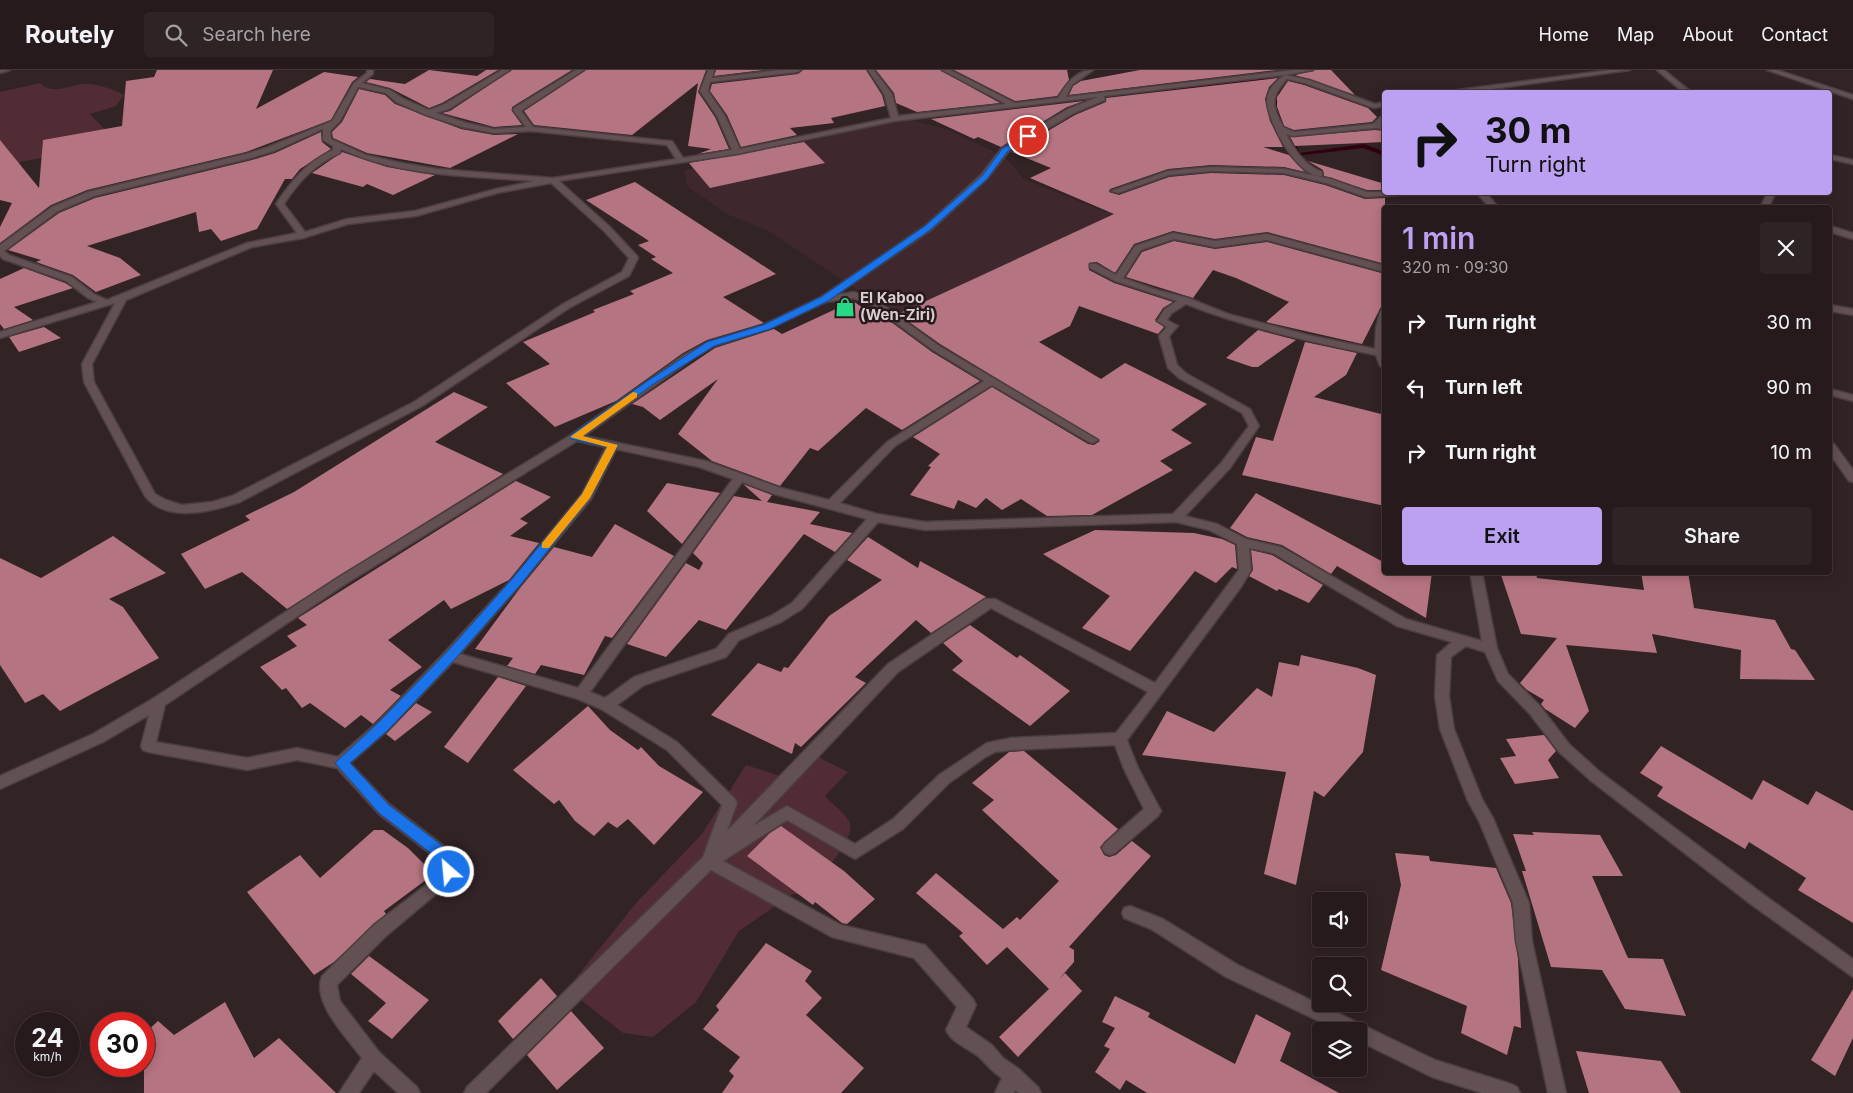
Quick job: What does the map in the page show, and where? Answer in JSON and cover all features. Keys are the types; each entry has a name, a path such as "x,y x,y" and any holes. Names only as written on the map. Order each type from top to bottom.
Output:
{"street":[{"path":"0,71 7,70"},
{"path":"122,298 87,364 89,382 151,496 165,506 182,510 206,509 236,499 418,404 566,306 626,274 634,258 607,229 553,180 438,171 364,156 337,146 327,140 326,130 336,121 356,84 370,74 370,70"},
{"path":"429,113 446,107 507,70"},
{"path":"530,129 517,110 581,70"},
{"path":"711,70 704,91 721,116 737,152"},
{"path":"709,80 798,70"},
{"path":"871,70 888,94 895,120"},
{"path":"945,70 1012,104"},
{"path":"1061,99 1069,84 1090,70"},
{"path":"0,335 122,298 250,245 302,235 346,222 416,213 496,192 553,180 737,152 895,120 1114,92 1281,76 1310,70"},
{"path":"1473,90 1627,70"},
{"path":"1660,70 1685,90"},
{"path":"1770,70 1832,90"},
{"path":"1281,76 1307,81 1382,107"},
{"path":"1281,76 1272,92 1270,106 1280,129 1306,167 1328,181"},
{"path":"356,84 388,91 399,100 429,113 494,131 530,129 669,143 682,160"},
{"path":"1832,90 1853,96"},
{"path":"0,783 98,738 159,702 343,580 575,437 649,384 710,344 766,327 824,299 928,228 984,177 1004,150 1071,111 1114,92"},
{"path":"1374,106 1382,105"},
{"path":"1375,126 1382,118"},
{"path":"106,303 91,296 69,279 6,257 0,250 55,209 91,194 271,149 336,121"},
{"path":"1280,129 1293,134 1382,127"},
{"path":"302,235 280,204 297,177 320,158 337,151 337,146"},
{"path":"1832,157 1853,162"},
{"path":"1115,191 1168,174 1212,169 1284,171 1328,181 1366,195 1382,194"},
{"path":"1483,195 1492,205"},
{"path":"1832,230 1853,236"},
{"path":"1118,279 1138,248 1174,236 1215,244 1256,236 1267,237 1382,268"},
{"path":"1093,266 1118,279 1154,292 1185,300 1234,319 1306,338 1380,353"},
{"path":"824,299 854,295 873,302 936,348 1093,440"},
{"path":"1176,518 1226,465 1254,426 1246,411 1183,376 1172,366 1164,336 1173,326 1162,321 1162,318 1168,311 1185,300"},
{"path":"1832,308 1853,312"},
{"path":"1382,324 1380,353 1382,358"},
{"path":"830,506 891,444 991,381"},
{"path":"1832,393 1853,398"},
{"path":"575,437 677,458 830,506 861,512 875,518 926,526 1176,518 1213,527 1243,542 1277,550 1402,623 1462,642 1490,648"},
{"path":"341,763 383,726 450,656 517,581 586,496 613,445"},
{"path":"1832,449 1853,478"},
{"path":"581,694 740,477"},
{"path":"606,705 639,681 721,653 734,637 776,620 797,606 875,518"},
{"path":"1120,739 1237,584 1245,570 1243,542"},
{"path":"1477,575 1490,648 1503,677 1534,710 1564,748 1589,770 1758,900 1853,969"},
{"path":"473,1093 709,862 893,668 990,602 1157,690"},
{"path":"1462,642 1444,655 1442,696 1447,729 1475,801 1485,818 1521,903 1524,941 1557,1093"},
{"path":"450,656 527,680 581,694 606,705 672,746 730,803 709,862"},
{"path":"159,702 148,746 248,764 297,754 341,763 384,809 447,858 449,872 441,883 398,915 328,982 332,1004 373,1058 411,1093"},
{"path":"709,862 787,812 855,852 898,824 944,780 979,754 992,747 1011,744 1120,739"},
{"path":"1110,848 1153,811 1130,769 1120,739"},
{"path":"709,862 838,932 919,952 967,1006 955,1030 986,1051 997,1064 1013,1075 1032,1093"},
{"path":"1130,913 1158,924 1232,971 1337,1022"},
{"path":"1367,1036 1432,1068 1511,1093"},
{"path":"348,1093 373,1058"},
{"path":"1004,1093 1013,1075"}],"shaded area":[{"path":"40,83 51,89 84,84 94,85 124,95 116,106 90,114 106,131 73,152 20,162 21,178 0,180 0,92"},
{"path":"911,120 949,130 1005,157 1024,179 1105,212 1125,204 1158,219 966,313 918,330 767,230 729,215 688,187 684,170 734,160 877,124"},
{"path":"806,754 820,758 848,772 825,796 849,821 848,838 834,859 803,894 793,894 739,931 696,1002 653,1037 623,1033 567,989 637,902 702,834 746,765 783,777"}],"building":[{"path":"157,70 273,70 256,109 324,72 358,77 352,82 331,120 246,152 87,190 51,205 0,243 0,227 12,203 0,200 0,140 39,188 43,140 122,126 126,81 154,77"},
{"path":"429,70 477,76 486,70 498,70 442,103 429,108 390,88 366,82 370,79 405,84"},
{"path":"512,70 572,70 512,107 512,111 522,125 494,127 442,113 450,111"},
{"path":"586,70 706,70 698,92 715,117 729,149 698,154 711,149 688,146 698,83 632,135 534,125 524,111"},
{"path":"716,70 764,70 714,76"},
{"path":"803,70 866,70 882,95 885,106 831,118 834,123 790,128 797,135 741,147 727,115 710,91 712,84 798,74"},
{"path":"876,70 940,70 1000,103 917,112 896,103 894,93"},
{"path":"954,70 1067,70 1069,80 1057,96 1015,101"},
{"path":"1140,70 1277,70 1069,95 1073,86 1081,81"},
{"path":"1315,70 1331,70 1355,95 1295,75"},
{"path":"1278,78 1269,87 1265,99 1270,121 1283,147 1263,147 1289,155 1305,172 1284,167 1211,165 1168,169 1110,189 1109,192 1119,195 1169,177 1211,173 1284,175 1325,185 1365,199 1385,198 1385,205 1382,205 1382,263 1267,232 1215,239 1173,231 1134,244 1115,273 1097,262 1089,263 1089,270 1114,283 1173,302 1163,308 1155,320 1164,327 1158,334 1079,306 1070,326 1039,342 1101,379 1125,363 1207,404 1171,430 1192,443 1160,461 1173,470 1092,515 1047,516 1021,499 1002,510 986,498 976,508 958,500 954,509 910,495 931,467 928,466 940,454 913,437 992,387 1088,444 1094,445 1100,441 940,344 898,314 1114,214 1030,178 1051,168 1012,152 1075,115 1106,102 1106,98"},
{"path":"1288,81 1368,108 1377,117 1372,122 1294,130 1284,126 1277,107 1277,97"},
{"path":"359,89 385,95 395,104 461,129 494,135 518,134 450,168 367,153 333,138 332,132 342,122"},
{"path":"1084,101 1067,107 1001,147 978,137 974,139 931,119"},
{"path":"1382,131 1382,142 1295,146 1290,137"},
{"path":"321,132 322,142 331,149 300,169 292,179 285,179 257,229 221,241 211,229 199,232 196,212 87,246 120,258 141,275 96,292 73,275 36,262 41,260 8,250 59,213 95,198 252,160 275,153"},
{"path":"804,142 825,163 710,188 689,163"},
{"path":"342,152 387,167 435,175 393,195 367,184 363,187 312,173"},
{"path":"1308,161 1382,183 1382,190 1367,190 1324,176 1323,170"},
{"path":"635,182 776,274 723,297 764,323 707,340 683,353 616,401 555,427 506,383 550,364 523,342 595,312 593,310 634,294 630,291 673,273 651,259 656,257 638,245 649,241 586,200"},
{"path":"1174,241 1215,249 1267,242 1382,273 1382,305 1362,344 1266,322 1289,302 1236,278 1213,270 1193,298 1126,277 1142,252"},
{"path":"24,268 65,283 73,288 14,307 33,320 4,329 0,324 0,279"},
{"path":"853,301 882,321 887,319 932,352 980,381 902,430 866,408 818,451 810,448 780,486 712,461 678,434 718,379 660,420 643,407 632,404 715,348 774,329 782,334"},
{"path":"44,327 61,338 19,352 9,337"},
{"path":"1258,330 1296,340 1258,367 1252,367 1226,358"},
{"path":"1305,342 1357,353 1346,375 1314,397 1382,414 1382,505 1242,475 1256,437 1273,441"},
{"path":"454,392 488,407 435,442 503,474 287,609 242,572 205,589 181,554 250,520 245,516 294,492"},
{"path":"516,481 551,497 520,519 528,523 510,536 539,543 509,580 451,609 444,600 388,640 422,667 390,690 401,696 373,724 361,715 345,728 310,703 302,708 286,688 282,690 260,667 297,646 287,636 307,625 298,618"},
{"path":"667,483 720,493 682,544 647,511"},
{"path":"743,484 772,495 767,502 820,512 810,524 852,533 835,552 804,534 726,630 699,620 666,657 627,644 686,563 699,570 703,563 693,553 734,496 762,501"},
{"path":"1256,493 1382,561 1382,575 1432,575 1426,618 1337,566 1331,574 1282,545 1247,537 1230,528"},
{"path":"615,524 674,556 612,638 605,636 584,675 541,665 535,674 507,666 513,658 475,649 520,588 554,547 592,557"},
{"path":"1095,530 1194,533 1222,539 1235,545 1237,569 1232,567 1216,583 1195,571 1130,651 1082,628 1110,596 1043,554"},
{"path":"113,536 166,573 109,599 123,607 159,658 60,711 43,694 25,703 0,665 0,558 41,578"},
{"path":"868,537 918,568 920,561 986,597 931,633 916,620 855,677 866,683 801,747 795,743 792,754 711,715 758,663 781,672 784,667 788,668 829,616 882,580 847,560"},
{"path":"1251,550 1272,555 1323,585 1309,603 1279,589 1277,591 1249,576 1253,570"},
{"path":"1501,575 1536,575 1537,578 1644,590 1642,575 1688,575 1694,608 1775,620 1791,649 1795,650 1815,680 1740,679 1741,650 1652,634 1657,653 1566,645 1589,711 1575,728 1545,709 1541,704 1544,700 1527,690 1520,683 1557,638 1521,634"},
{"path":"970,625 1017,658 1020,655 1070,691 1030,726 952,670 963,661 943,643"},
{"path":"1301,655 1358,668 1376,675 1363,752 1324,797 1314,791 1296,885 1264,874 1286,772 1142,755 1167,711 1214,732 1257,688 1272,697 1279,662 1299,666"},
{"path":"498,677 526,686 468,763 444,747"},
{"path":"416,703 432,712 395,741 386,734"},
{"path":"588,706 610,730 638,750 641,747 659,766 703,792 654,845 628,819 617,828 608,822 594,836 575,821 559,800 554,804 513,770"},
{"path":"1544,735 1556,751 1548,760 1559,778 1515,784 1500,758 1516,756 1506,739"},
{"path":"1661,746 1752,800 1763,780 1808,805 1816,791 1853,811 1853,923 1798,890 1806,878 1749,842 1745,849 1657,796 1663,787 1640,773"},
{"path":"1024,751 1118,829 1100,847 1104,855 1109,857 1116,855 1132,841 1151,856 1069,947 1074,950 1074,962 1059,979 1065,973 1082,991 1018,1057 999,1037 1049,989 1007,947 987,965 959,936 963,933 916,893 936,873 1003,929 1017,917 1020,920 1059,881 982,810 994,800 972,783 1009,752"},
{"path":"781,826 844,871 875,899 847,924 842,923 815,902 813,905 747,856 770,833"},
{"path":"374,830 383,830 408,848 434,874 384,911 386,914 334,962 314,975 247,892 300,855 320,878"},
{"path":"1532,832 1600,835 1623,876 1592,876 1628,958 1663,959 1686,1016 1625,1009 1602,970 1551,967 1522,871 1526,871 1513,834 1534,835"},
{"path":"1395,853 1429,856 1430,861 1496,868 1511,903 1518,959 1521,1028 1514,1026 1507,1055 1461,1033 1467,1006 1381,970 1401,885"},
{"path":"766,943 812,971 805,981 822,998 806,1015 864,1068 841,1093 722,1093 734,1076 729,1071 740,1057 703,1029 719,1010 716,1006"},
{"path":"369,956 429,1000 392,1039 368,1021 386,1003 351,974"},
{"path":"541,978 557,996 513,1039 498,1021"},
{"path":"1853,989 1853,1038 1835,1076 1811,1060"},
{"path":"1115,996 1150,1013 1148,1017 1235,1064 1256,1014 1291,1033 1280,1061 1339,1093 1147,1093 1126,1080 1120,1090 1095,1072 1110,1049 1104,1046 1115,1028 1102,1022"},
{"path":"225,1002 254,1058 279,1038 336,1093 144,1093 144,1077 155,1077 155,1024 158,1021 174,1035"},
{"path":"571,1011 604,1048 557,1090 527,1055"},
{"path":"1576,1051 1661,1061 1681,1093 1589,1093"}],"waterway":[{"path":"1162,89 1251,81 1281,81 1276,92 1276,110 1297,155 1364,146 1382,153"}],"slow traffic":[{"path":"546,546 586,496 613,445 575,437 633,395"}],"place":[{"name":"El Kaboo (Wen-Ziri)","path":"845,307"}],"route":[{"path":"449,872 447,858 384,809 341,763 383,726 450,656 517,581 586,496 613,445 575,437 688,357 710,344 766,327 824,299 928,228 984,177 1004,150 1028,136"}]}
